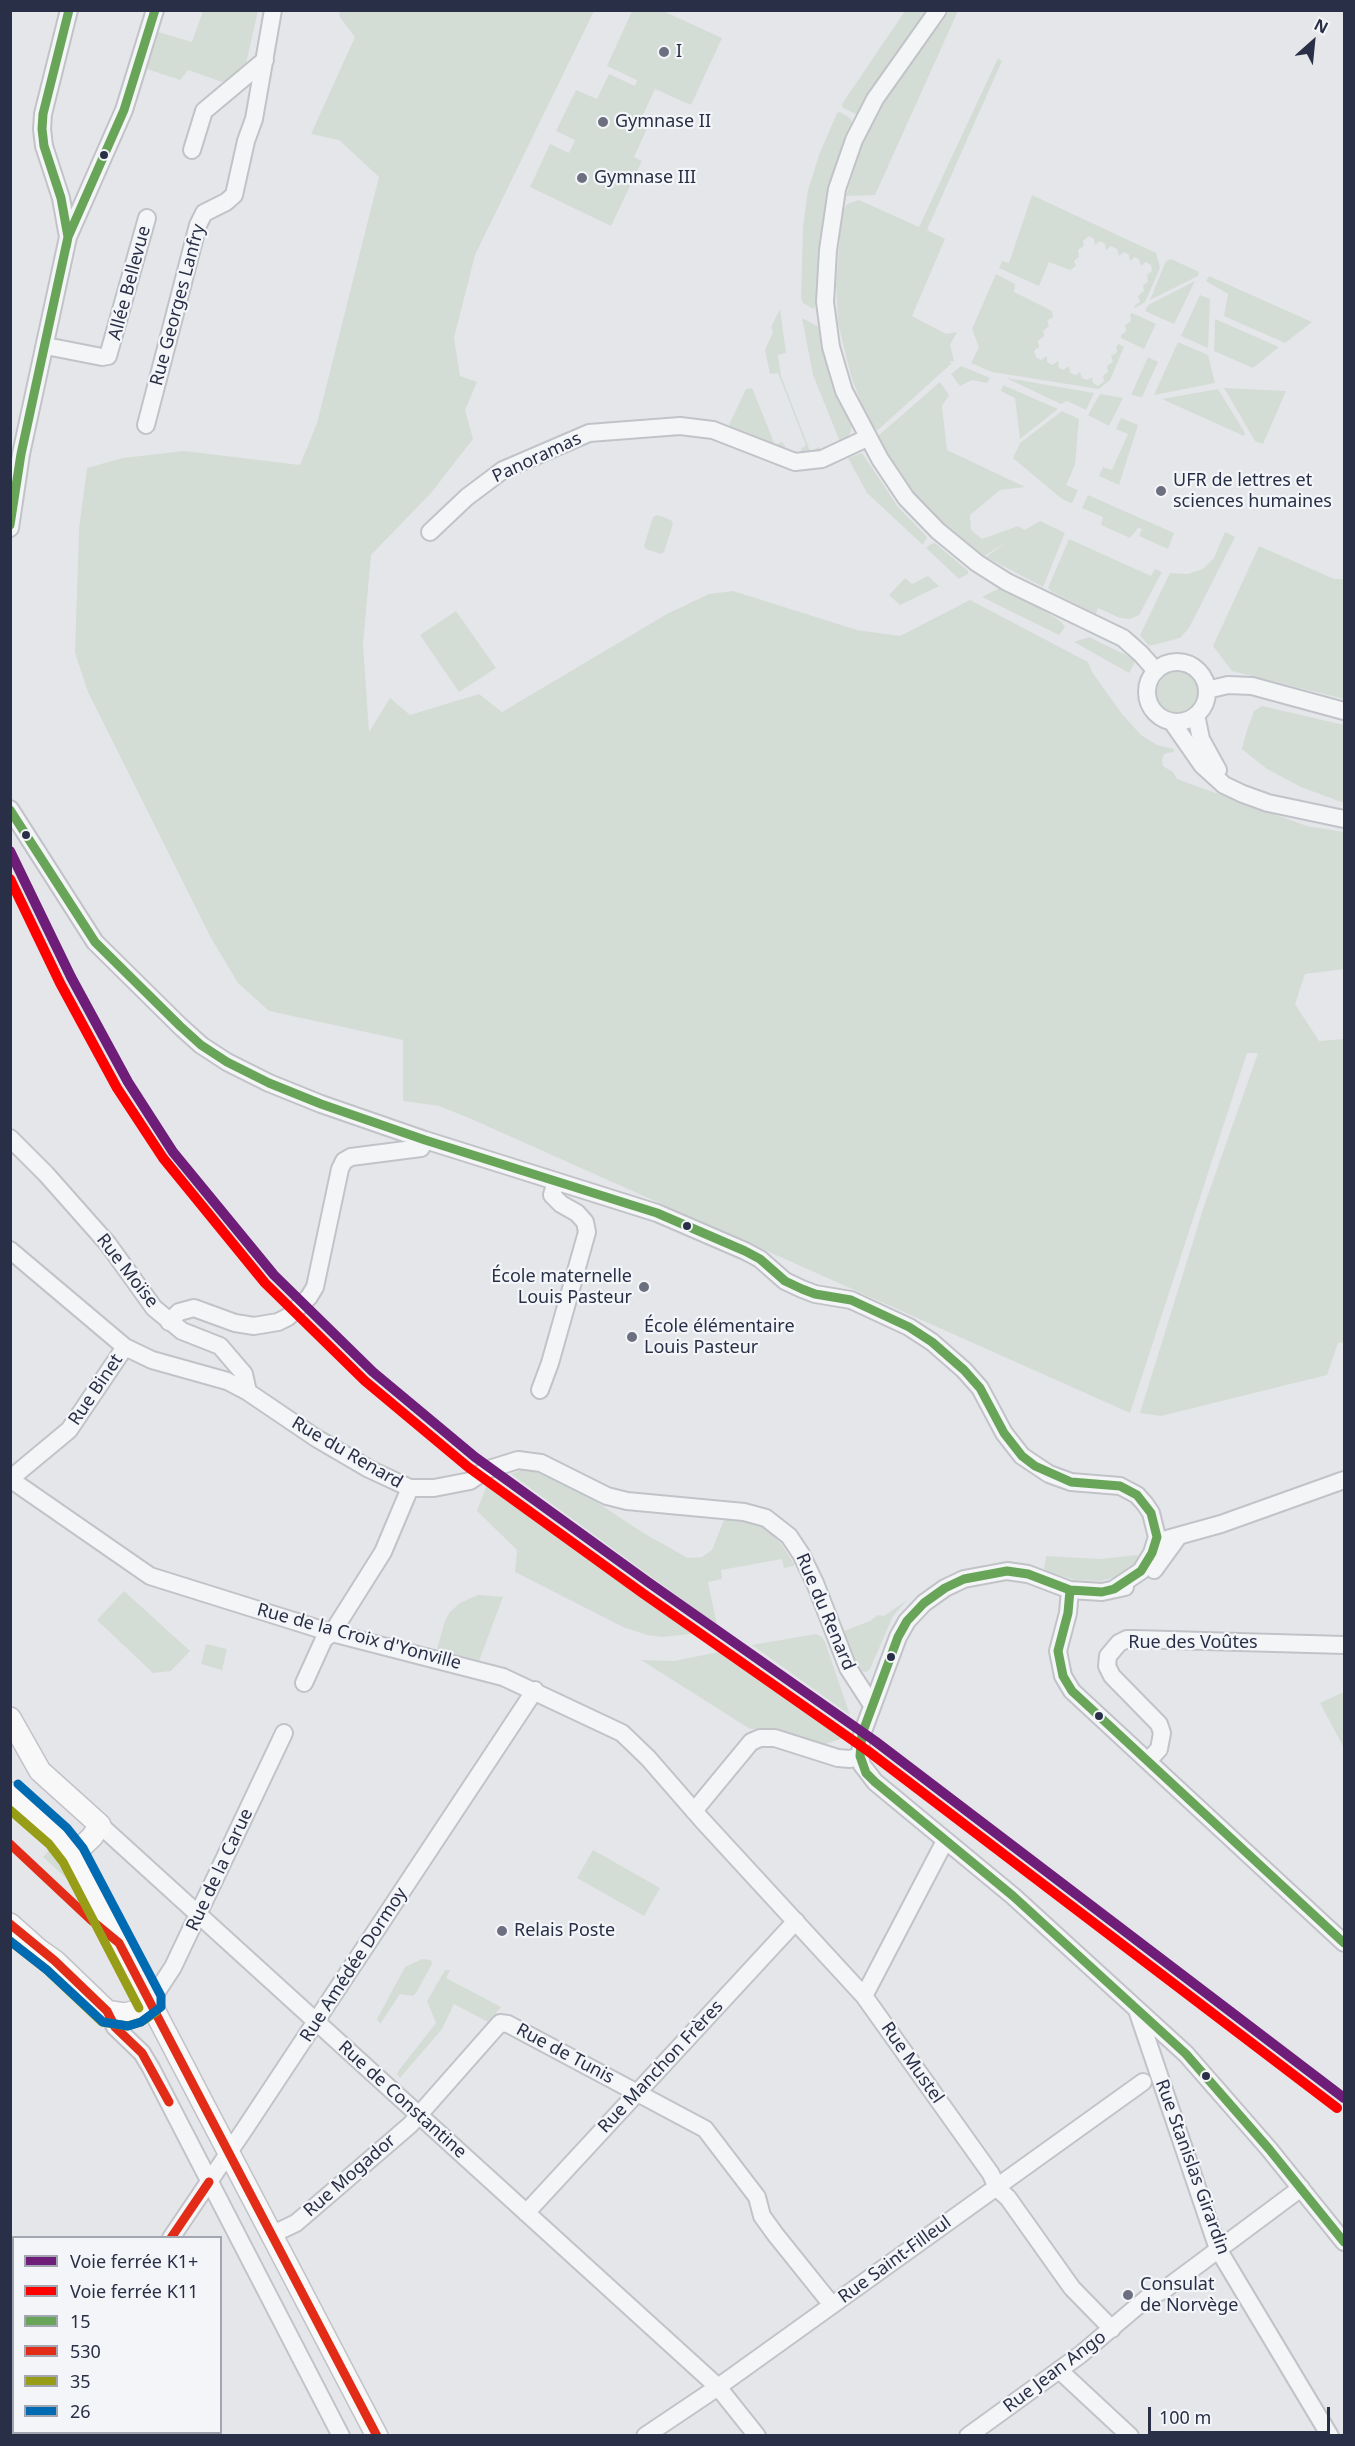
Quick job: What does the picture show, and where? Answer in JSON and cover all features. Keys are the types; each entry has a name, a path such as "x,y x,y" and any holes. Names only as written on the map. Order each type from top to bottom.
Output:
{"main road":[{"name":"Rue de Constantine","path":"10,1718 40,1771 100,1825"},
{"path":"10,1793 58,1836 73,1855 377,2436"},
{"path":"73,1855 92,1837 100,1825"},
{"path":"10,1924 38,1950 55,1961 116,2012 136,2012 150,2002"}],"street":[{"path":"68,237 61,198 44,146 43,114 69,10"},
{"path":"10,528 16,457 27,430 68,237 123,110 154,10"},
{"name":"Rue Georges Lanfry","path":"146,425 198,225 204,213 226,202 234,195 246,141 254,119 273,10"},
{"path":"938,10 886,81 862,121 846,159 834,205 826,278 826,317 831,347 841,381 867,438 906,498 950,543 976,563 1007,582 1123,638 1156,671"},
{"path":"192,150 204,111 265,60"},
{"path":"61,198 70,203 83,202"},
{"name":"Allée Bellevue","path":"46,346 102,357 108,356 147,218"},
{"name":"Panoramas","path":"430,532 467,497 503,470 589,433 680,426 713,430 795,462 822,459 867,438"},
{"path":"1172,722 1185,721 1196,715 1203,706 1207,690 1202,676 1185,664 1169,664 1156,671 1148,685 1149,703 1156,713 1172,722 1202,765 1216,779 1236,791 1268,803 1344,819"},
{"path":"1207,690 1228,685 1252,686 1344,711"},
{"path":"1196,715 1201,739 1209,756 1236,791"},
{"path":"10,809 94,942 201,1046 227,1062 269,1083 321,1104 425,1140 657,1213 745,1251 759,1259 785,1281 815,1294 851,1300 909,1327 937,1345 980,1388 1004,1433 1022,1456 1049,1474 1071,1482 1120,1485 1137,1495 1151,1513 1157,1537 1152,1553 1141,1571 1114,1588"},
{"name":"Rue Moïse","path":"10,1138 46,1173 108,1244 154,1308 182,1331 220,1346 244,1374 248,1392"},
{"path":"169,1322 179,1312 194,1308 235,1323 254,1326 278,1322 288,1317 309,1297 315,1287 340,1169 344,1161 351,1157 421,1148 425,1140"},
{"path":"540,1390 550,1364 587,1232 585,1222 577,1213 561,1204 552,1195 556,1181"},
{"name":"Rue du Renard","path":"10,1250 125,1347 152,1360 227,1381 369,1469 410,1488 434,1488 470,1481 486,1470 518,1460 549,1466 608,1496 627,1501 744,1512 766,1518 789,1536 801,1554 815,1583 848,1668 872,1705"},
{"name":"Rue Binet","path":"10,1479 69,1430 125,1347"},
{"name":"Rue de la Croix d'Yonville","path":"10,1479 150,1576 332,1633 486,1671 535,1690 622,1733 648,1758 694,1810"},
{"path":"1157,1537 1166,1539 1178,1537 1221,1524 1344,1479"},
{"path":"304,1683 324,1639 332,1633 382,1552 410,1488"},
{"path":"1178,1537 1148,1577 1135,1585 1095,1592 1070,1590 1028,1574 1006,1571 964,1579 945,1588 924,1603 907,1620 898,1637 862,1734 860,1756 866,1773 875,1782 1013,1896 1186,2054 1301,2188 1344,2242"},
{"path":"1070,1590 1068,1613 1058,1651 1063,1676 1072,1691 1344,1944"},
{"name":"Rue des Voûtes","path":"1148,1761 1159,1749 1162,1733 1159,1724 1112,1676 1107,1666 1108,1656 1119,1643 1127,1639 1135,1639 1344,1645"},
{"name":"Rue Amédée Dormoy","path":"172,2236 535,1690"},
{"name":"Rue de la Carue","path":"150,2002 167,1978 284,1733"},
{"path":"694,1810 751,1742 760,1738 775,1738 838,1758 850,1759 860,1756"},
{"name":"Rue Mustel","path":"694,1810 864,1995 991,2174 997,2188 1008,2198 1072,2288 1112,2329"},
{"name":"Rue de Constantine","path":"100,1825 718,2387 757,2436"},
{"path":"864,1995 945,1841"},
{"name":"Rue Manchon Frères","path":"526,2213 796,1921"},
{"name":"Rue Stanislas Girardin","path":"1137,2010 1218,2249 1330,2436"},
{"path":"116,2012 115,2027 142,2053 151,2067 341,2436"},
{"name":"Rue de Tunis","path":"495,2029 500,2023 508,2024 705,2129 757,2198 762,2216 832,2305"},
{"name":"Rue Mogador","path":"271,2235 296,2223 419,2116 495,2029"},
{"path":"1151,2051 1160,2031"},
{"name":"Rue Saint-Filleul","path":"645,2436 718,2387 1143,2082"},
{"name":"Rue Jean Ango","path":"968,2436 1059,2370 1148,2298 1164,2290 1301,2188"},
{"path":"1059,2370 1130,2436"}],"shaded area":[{"path":"203,11 258,11 245,68 222,82 188,70 180,80 144,68 155,31 192,42"},
{"path":"340,11 594,11 475,255 454,338 460,376 477,382 465,410 473,439 431,493 371,555 363,644 369,732 390,698 410,715 479,694 502,712 667,614 709,594 733,591 857,630 900,636 970,600 1088,662 1092,672 1122,714 1141,735 1157,745 1174,749 1173,752 1164,754 1162,760 1163,766 1173,772 1177,779 1307,826 1344,832 1344,969 1305,974 1295,1004 1319,1041 1344,1039 1344,1342 1338,1343 1327,1375 1161,1416 1140,1413 1204,1206 1258,1053 1247,1053 1130,1413 469,1118 439,1106 403,1101 403,1040 269,1011 238,983 211,938 88,692 75,653 79,529 87,468 123,458 184,451 300,465 317,423 379,177 339,140 311,134 355,37 339,16"},
{"path":"632,11 663,11 722,38 691,105 655,89 641,119 649,124 634,157 642,161 611,226 530,187 550,144 569,153 575,140 556,131 576,90 597,99 609,74 635,86 637,80 607,66"},
{"path":"905,11 930,11 858,115 843,108 842,104"},
{"path":"950,11 958,11 875,195 846,196 863,142 885,99"},
{"path":"998,58 1002,61 927,230 945,239 912,316 946,334 957,332 950,345 954,361 948,362 952,363 878,430 874,429 851,376 838,323 836,284 842,212 847,204 859,200 919,227"},
{"path":"840,112 852,122 826,200 814,309 803,303 801,298 803,227 808,190 819,155 837,113"},
{"path":"1032,195 1156,253 1160,268 1145,302 1135,308 1134,306 1140,302 1138,296 1144,291 1143,285 1148,282 1147,275 1152,271 1151,265 1146,262 1141,266 1139,259 1135,257 1130,261 1129,255 1124,252 1119,256 1117,249 1111,246 1106,250 1105,244 1100,241 1095,245 1094,239 1089,236 1083,241 1084,246 1078,250 1079,257 1074,261 1076,266 1070,270 1049,262 1039,286 999,268 1002,261 1009,263"},
{"path":"1171,259 1199,272 1198,276 1150,300 1166,261"},
{"path":"996,274 1015,284 1014,292 1052,311 1053,317 1047,321 1049,326 1043,331 1044,336 1038,341 1039,347 1034,351 1036,357 1041,360 1047,356 1047,362 1052,365 1058,361 1059,368 1063,370 1069,366 1070,373 1076,375 1080,372 1082,378 1087,380 1092,377 1093,383 1098,386 1104,381 1103,376 1108,372 1107,366 1113,362 1111,356 1117,352 1116,346 1119,344 1124,347 1110,380 1099,389 992,372 971,363 979,347 972,329"},
{"path":"1209,276 1312,322 1285,343 1224,316 1228,294 1206,281"},
{"path":"1195,281 1174,324 1145,311 1148,305"},
{"path":"1200,295 1210,299 1208,348 1181,336"},
{"path":"780,309 786,353 778,355 781,376 810,451 819,447 821,451 801,453 801,449 806,445 778,373 770,374 765,350 773,332 771,327"},
{"path":"1132,313 1156,324 1144,349 1121,338 1126,331 1125,325 1131,321"},
{"path":"802,318 821,328 831,376 851,423 851,432 840,442 813,375"},
{"path":"1215,319 1279,347 1253,368 1214,351"},
{"path":"1178,342 1208,355 1215,383 1154,395"},
{"path":"1148,357 1158,362 1142,397 1131,395"},
{"path":"961,366 990,378 987,383 972,380 960,386 951,374"},
{"path":"1006,378 1094,393 1086,410 1067,401 1061,404"},
{"path":"940,382 949,395 942,406 947,450 1025,487 1000,490 970,515 971,530 982,539 1018,526 1025,530 1040,521 1065,533 1043,587 986,557 1008,541 984,556 944,524 914,493 878,436"},
{"path":"1003,385 1058,409 1020,439 1015,398 1001,391"},
{"path":"752,388 775,445 782,442 785,450 727,429 746,389"},
{"path":"1224,388 1286,391 1263,444 1255,441"},
{"path":"1218,389 1245,433 1244,436 1162,399"},
{"path":"1100,394 1123,398 1109,426 1088,415"},
{"path":"1062,411 1079,419 1075,465 1066,485 1078,490 1072,503 1062,499 1013,458 1020,443"},
{"path":"1121,418 1138,425 1119,485 1099,476 1103,467 1112,470 1128,434 1116,429"},
{"path":"862,453 898,507 927,537 923,545 867,493 848,458"},
{"path":"1088,495 1174,533 1168,549 1139,536 1142,529 1138,528 1130,538 1101,525 1103,517 1082,508"},
{"path":"657,515 671,520 673,524 664,552 661,554 646,549 644,546 653,517"},
{"path":"1225,532 1235,537 1189,628 1180,638 1149,646 1140,635 1170,573 1188,574 1203,569 1214,558"},
{"path":"1069,539 1151,576 1155,569 1162,572 1139,615 1130,619 1120,618 1098,608 1096,614 1048,588"},
{"path":"935,543 968,571 968,574 959,579 926,548"},
{"path":"1259,546 1334,579 1344,579 1344,699 1232,671 1213,646"},
{"path":"928,576 939,586 900,605 889,595 905,578 912,584"},
{"path":"1000,588 1042,609 1065,627 1059,635 982,597"},
{"path":"456,611 496,668 459,692 420,635"},
{"path":"1089,637 1136,660 1129,673 1074,642"},
{"path":"1179,671 1195,677 1201,693 1195,709 1179,715 1163,709 1157,693 1163,677"},
{"path":"1262,706 1344,725 1344,803 1301,787 1267,769 1242,749 1254,711"},
{"path":"536,1468 548,1470 645,1534 688,1558 702,1557 712,1550 724,1520 739,1520 765,1528 782,1545 794,1564 784,1568 782,1559 721,1570 722,1579 708,1582 717,1625 511,1474"},
{"path":"488,1482 699,1633 662,1637 647,1635 623,1627 515,1572 517,1550 477,1511"},
{"path":"1137,1555 1139,1557 1135,1563 1120,1576 1101,1581 1075,1580 1044,1570 1046,1556 1100,1559"},
{"path":"124,1591 190,1651 171,1671 153,1673 97,1620"},
{"path":"478,1595 503,1597 479,1661 437,1649 450,1612 460,1603"},
{"path":"907,1600 893,1616 870,1669 866,1672 862,1671 854,1658 844,1631 870,1621 878,1615 884,1616"},
{"path":"816,1634 825,1642 850,1715 752,1645"},
{"path":"206,1644 227,1649 222,1670 201,1664"},
{"path":"724,1651 846,1737 817,1747 772,1728 750,1729 641,1660 674,1661"},
{"path":"1344,1692 1344,1748 1320,1703"},
{"path":"27,1820 65,1860 94,1912 74,1894 78,1889 43,1857 51,1848 25,1823"},
{"path":"593,1850 660,1888 644,1916 577,1878"},
{"path":"422,1959 431,1960 432,1964 416,1993 413,1996 400,1994 380,2024 377,2019 405,1967"},
{"path":"445,1970 450,1970 446,1978 501,2007 488,2022 454,2004 442,2029 400,2078 397,2074 399,2070 436,2023 427,2001"}],"rail line":[{"name":"K1+","path":"10,851 71,977 128,1082 173,1152 274,1275 373,1372 475,1457 875,1741 1344,2098"},
{"name":"K11","path":"10,879 60,983 117,1088 163,1158 265,1283 365,1381 468,1467 868,1751 1337,2108"}],"transit line":[{"name":"15","path":"66,247 68,237 61,198 44,146 42,129 43,114 69,10"},
{"name":"15","path":"10,525 21,454 68,237 124,110 155,10"},
{"name":"15","path":"10,810 95,942 180,1026 201,1045 227,1062 269,1083 321,1104 425,1140 657,1213 745,1251 760,1259 785,1281 802,1289 815,1294 851,1300 909,1327 932,1342 964,1370 980,1388 1004,1433 1022,1456 1035,1466 1071,1482 1120,1486 1137,1495 1151,1513 1157,1537 1152,1553 1141,1571 1114,1589 1102,1592 1070,1590 1028,1574 1007,1571 964,1579 945,1588 924,1603 907,1621 898,1637 862,1734 860,1756 866,1773 875,1782 1013,1896 1186,2054 1269,2149 1344,2242"},
{"name":"15","path":"1070,1590 1068,1613 1058,1651 1063,1676 1072,1691 1344,1943"},
{"name":"26","path":"10,1941 47,1970 103,2022 128,2026 141,2022 161,2007 161,1996 83,1848 67,1828 18,1784"},
{"name":"35","path":"10,1810 49,1844 63,1862 139,2008"},
{"name":"530","path":"10,1844 119,1943 377,2436"},
{"name":"530","path":"10,1924 55,1961 107,2011 115,2027 142,2053 169,2102"},
{"name":"35","path":"10,1941 47,1970 102,2022 127,2026 141,2022 156,2012"},
{"name":"530","path":"172,2236 209,2182"}],"place":[{"name":"I","path":"664,52"},
{"name":"Gymnase II","path":"603,122"},
{"name":"Gymnase III","path":"582,178"},
{"name":"UFR de lettres et sciences humaines","path":"1161,491"},
{"name":"École maternelle Louis Pasteur","path":"644,1287"},
{"name":"École élémentaire Louis Pasteur","path":"632,1337"},
{"name":"Relais Poste","path":"502,1931"},
{"name":"Consulat de Norvège","path":"1128,2295"}]}
